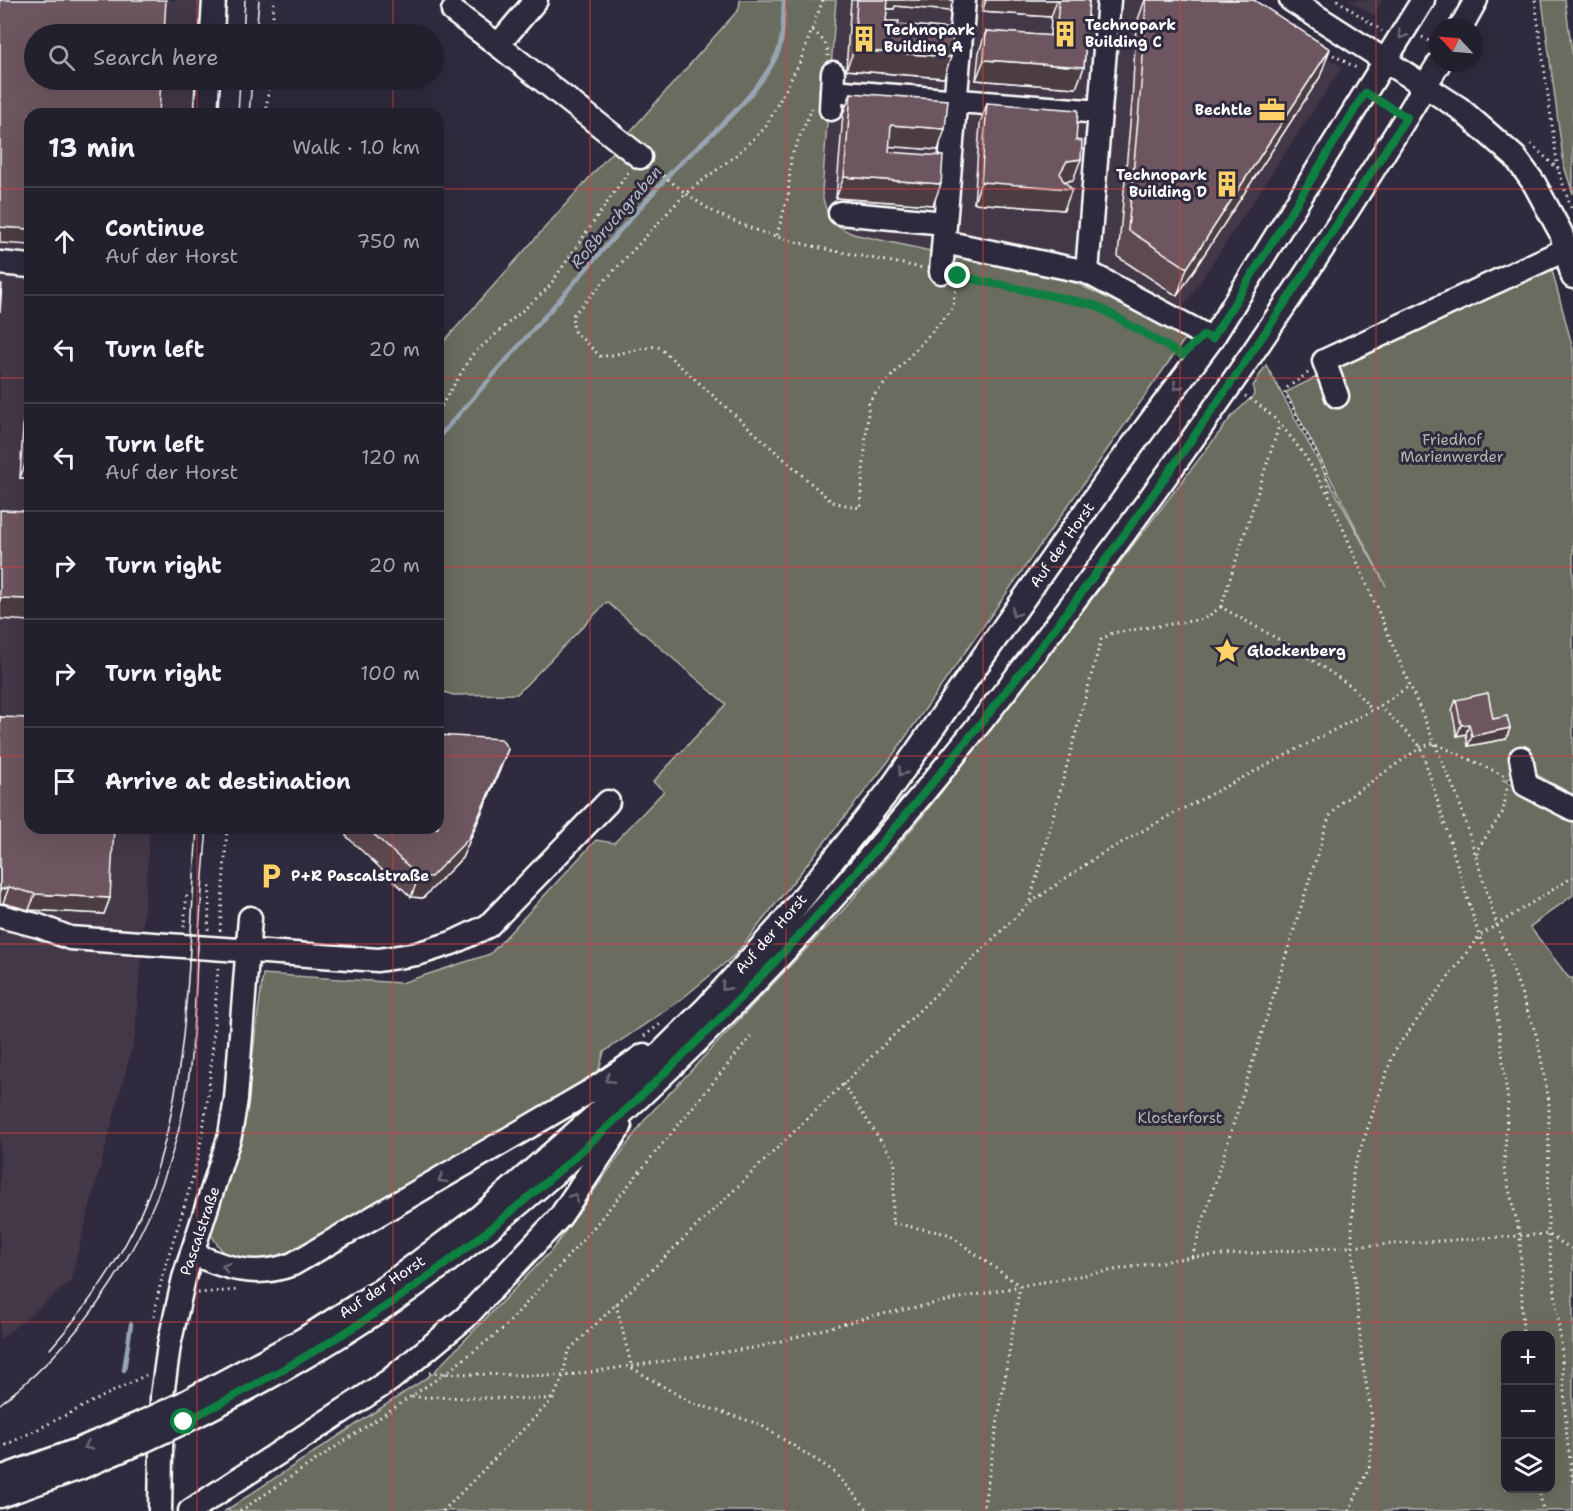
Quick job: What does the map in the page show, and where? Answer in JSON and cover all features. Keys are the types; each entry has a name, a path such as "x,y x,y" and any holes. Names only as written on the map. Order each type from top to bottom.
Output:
{"street":[{"path":"213,24 214,0"},
{"path":"498,45 536,0"},
{"path":"950,274 944,233 964,0"},
{"path":"1087,272 1084,195 1100,112 1109,0"},
{"path":"1291,0 1426,85 1490,133 1515,157 1551,212 1567,249 1573,277"},
{"name":"Auf der Horst","path":"184,1412 302,1340 432,1253 525,1179 607,1106 707,1007 787,917 888,792 1113,473 1212,339 1423,0"},
{"path":"1466,18 1476,0"},
{"path":"453,12 640,157"},
{"name":"Auf der Horst","path":"0,1496 80,1468 141,1433 309,1355 396,1300 533,1194 639,1099 719,1021 804,931 974,733 1142,511 1230,386 1342,218 1434,72"},
{"path":"827,88 1100,112"},
{"path":"206,108 207,90"},
{"path":"840,213 944,233 1087,272 1212,339"},
{"path":"1337,396 1324,361 1567,249"},
{"path":"0,263 24,265"},
{"path":"1520,774 1573,809"},
{"path":"0,916 39,926 70,938 378,960 417,954 452,943 488,926 608,802"},
{"name":"Pascalstraße","path":"160,1511 162,1396 169,1292 192,1253 230,1135 236,1099 250,918"},
{"name":"Auf der Horst","path":"192,1253 240,1272 262,1273 293,1264 594,1089 707,1007"},
{"name":"Auf der Horst","path":"190,1511 390,1380 431,1348 493,1290 560,1217 639,1099"},
{"name":"Auf der Horst","path":"533,1194 546,1197 552,1211 537,1242"},
{"name":"Auf der Horst","path":"0,1478 78,1450 141,1433"}],"path":[{"path":"273,24 274,0"},
{"path":"823,0 813,30 780,104 765,128 735,156 686,193 572,316 574,331 601,357 656,346 660,348 832,502 860,508 869,400 953,307 950,274"},
{"path":"1337,0 1371,21 1384,33"},
{"path":"1535,0 1558,169 1573,216"},
{"path":"777,235 788,196 790,157 827,88 828,50 813,30"},
{"path":"1323,49 1354,69 1362,70 1356,87 1365,93"},
{"path":"267,108 268,90"},
{"path":"444,401 472,355 548,288 586,229 640,157"},
{"path":"658,171 716,213 742,225 777,235 1095,305 1182,355"},
{"path":"1324,361 1288,387 1285,393 1325,470 1330,498"},
{"path":"1245,396 1280,426 1304,452 1330,498 1458,798 1497,925 1537,1037 1549,1101 1548,1234 1561,1344 1566,1439 1573,1482"},
{"path":"1030,903 1101,640 1112,633 1204,619 1221,607 1280,426"},
{"path":"1221,607 1294,648 1351,686 1372,710"},
{"path":"443,1511 554,1399 563,1376 568,1351 1030,903 1098,856 1380,706 1409,686"},
{"path":"1380,706 1421,747 1479,936 1491,964 1508,1101 1504,1168 1520,1235 1523,1331"},
{"path":"1191,1257 1329,817 1342,802 1421,747 1434,743 1520,774 1506,792 1503,812 1477,850 1477,859"},
{"path":"154,1320 169,1292 194,1175 210,1079 227,834"},
{"path":"1349,1511 1370,1465 1372,1418 1362,1359 1352,1246 1353,1171 1394,1051 1479,936 1573,877"},
{"path":"209,922 210,886"},
{"path":"184,929 187,891"},
{"path":"639,1040 670,1016"},
{"path":"240,1511 443,1375 512,1319 589,1233 754,1033"},
{"path":"843,1084 895,1162 892,1224 948,1234 1020,1286"},
{"path":"422,1372 443,1375 563,1376 632,1368 759,1347 868,1317 1020,1286 1191,1257 1548,1234 1573,1250"},
{"path":"983,1511 1020,1286"},
{"path":"169,1292 245,1289"},
{"path":"616,1304 632,1368 690,1402 759,1424 832,1470 869,1511"},
{"path":"0,1448 148,1374 147,1386"},
{"path":"411,1397 554,1399"},
{"path":"1540,1493 1543,1511"}],"shaded area":[{"path":"0,0 211,0 209,24 24,24 24,90 204,90 203,108 24,108 24,834 150,834 135,1036 70,1282 0,1340"},
{"path":"836,0 1235,0 1342,67 1170,327 1076,283 853,234 831,220 824,207 822,192"},
{"path":"1348,0 1382,0 1374,16"}],"green space":[{"path":"740,0 836,0 822,192 828,213 840,227 853,234 1076,283 1187,336 888,762 736,954 678,1002 604,1052 598,1073 273,1264 235,1259 222,1250 210,1232 242,1140 263,974 401,983 490,954 596,840 614,843 664,791 653,782 726,704 607,602 517,694 453,695 444,692 444,341 739,9"},
{"path":"1542,0 1565,0 1573,60 1573,194 1564,166"},
{"name":"Klosterforst","path":"1552,270 1573,349 1573,795 1534,773 1503,780 1573,815 1573,895 1530,927 1569,978 1573,978 1573,1511 225,1511 431,1375 551,1251 646,1118 845,908 921,818 1232,416 1254,395 1253,386 1266,365 1386,586 1286,392 1414,329"}],"building":[{"path":"0,0 166,0 165,24 24,24 24,90 160,90 159,108 24,108 24,229 0,227"},
{"path":"857,0 888,0 886,21 954,29 951,57 854,50"},
{"path":"1059,0 1089,0 1084,67 984,60 986,31 1056,36"},
{"path":"1146,0 1254,0 1330,49 1187,268 1128,230"},
{"path":"851,93 948,100 945,129 891,125 889,152 943,156 941,184 844,177"},
{"path":"987,103 1078,110 1076,140 1082,141 1081,159 1067,161 1060,173 1062,179 1072,189 981,182"},
{"path":"0,284 2,284 0,312"},
{"path":"0,510 24,511 24,599 0,598"},
{"path":"1488,693 1493,719 1507,716 1510,728 1472,736 1469,724 1461,725 1456,700"},
{"path":"0,717 24,718 24,834 114,834 110,898 35,894 9,887 0,890"},
{"path":"444,735 501,739 508,749 469,838 431,877 419,876 374,834 444,834"}],"waterway":[{"name":"Roßbruchgraben","path":"444,431 673,170 734,112 763,78 780,46 784,0"},
{"name":"Roßbruchgraben","path":"124,1370 131,1324"}],"tram line":[{"path":"244,24 245,0"},
{"path":"257,24 259,0"},
{"path":"238,108 239,90"},
{"path":"250,108 251,90"},
{"path":"50,1349 97,1290 124,1247 146,1202 166,1137 175,1094 186,1005 197,834"},
{"path":"0,1404 37,1373 70,1338 99,1301 125,1261 147,1219 165,1175 179,1129 190,1067 207,834"}],"place":[{"name":"Technopark Building C","path":"1065,34"},
{"name":"Technopark Building A","path":"864,39"},
{"name":"Bechtle","path":"1272,110"},
{"name":"Technopark Building D","path":"1227,184"},
{"name":"Glockenberg","path":"1227,651"},
{"name":"P+R Pascalstraße","path":"271,876"}],"route":[{"path":"184,1422 309,1355 396,1300 467,1247 533,1194 639,1099 719,1021 797,939 974,733 1149,502 1244,366 1407,117 1365,93 1212,339 1204,335 1182,355 1106,309 1095,305 958,276"}],"park label":[{"name":"Friedhof Marienwerder","path":"1452,448"}]}
